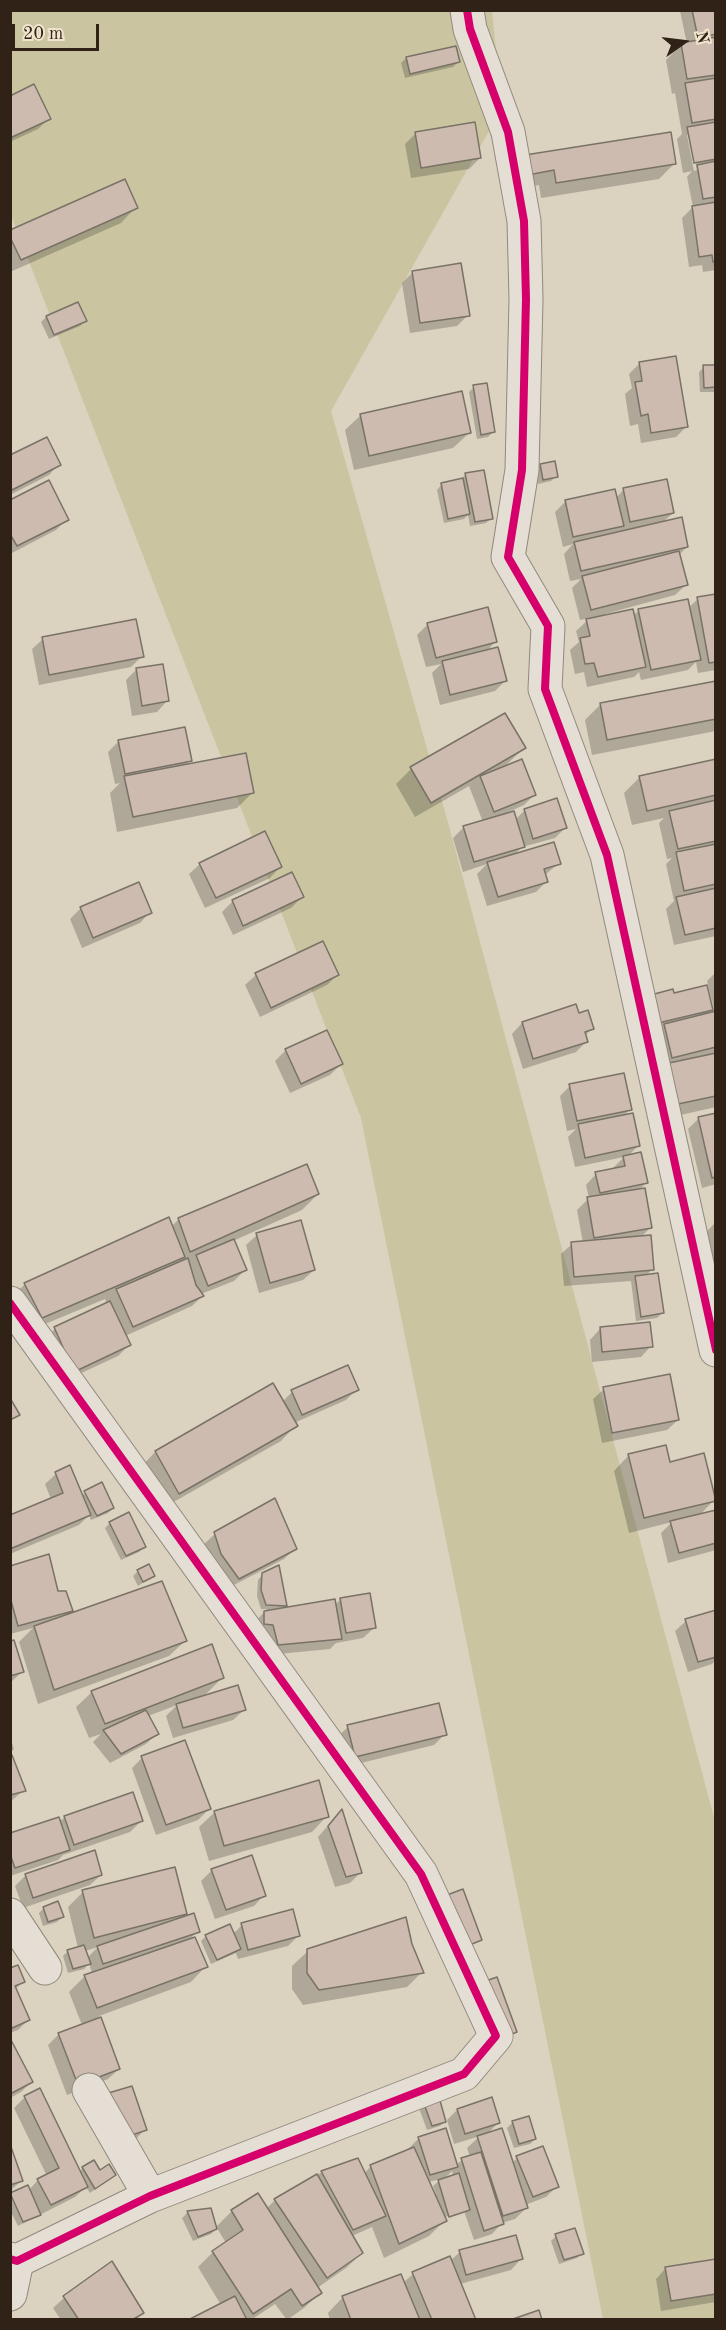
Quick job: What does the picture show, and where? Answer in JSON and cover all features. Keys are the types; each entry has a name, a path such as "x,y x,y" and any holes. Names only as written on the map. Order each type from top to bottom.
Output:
{"street":[{"path":"467,10 470,29 507,132 524,221 526,299 522,470 508,557 548,626 545,689 607,855 716,1350"},
{"path":"10,1303 421,1874 496,2036 464,2074 150,2196 14,2260 10,2294"},
{"path":"10,1915 45,1968"},
{"path":"89,2090 150,2196"}],"shaded area":[{"path":"11,11 492,11 502,108 331,411 449,826 715,1821 715,2319 603,2319 361,1118 11,215"}],"building":[{"path":"692,10 716,10 716,34 698,38"},
{"path":"716,37 716,75 687,79 681,43"},
{"path":"456,46 460,62 410,74 406,57"},
{"path":"716,78 716,119 692,123 685,83"},
{"path":"34,84 51,119 10,138 10,96"},
{"path":"475,122 481,158 421,168 415,132"},
{"path":"716,122 716,159 694,163 687,127"},
{"path":"671,132 676,164 556,183 554,170 528,175 525,155"},
{"path":"716,161 716,197 703,199 697,165"},
{"path":"125,179 138,208 21,260 10,237 10,230"},
{"path":"716,202 716,262 713,262 712,255 699,257 692,206"},
{"path":"461,263 470,316 420,323 412,271"},
{"path":"78,302 87,321 54,335 46,316"},
{"path":"676,356 688,427 651,433 648,414 641,416 635,382 642,381 639,362"},
{"path":"703,365 716,365 716,387 704,388"},
{"path":"487,383 495,432 481,435 473,385"},
{"path":"462,391 471,433 369,456 360,414"},
{"path":"47,437 61,465 10,491 10,455"},
{"path":"555,461 558,477 543,480 540,464"},
{"path":"484,470 493,519 475,522 465,473"},
{"path":"463,478 470,514 448,519 441,483"},
{"path":"667,479 674,513 630,522 623,488"},
{"path":"49,480 69,520 17,546 10,534 10,500"},
{"path":"615,489 624,526 573,537 565,500"},
{"path":"682,517 688,547 581,571 574,542"},
{"path":"679,551 688,585 591,610 582,576"},
{"path":"716,594 716,662 709,663 697,597"},
{"path":"688,599 701,660 651,670 638,609"},
{"path":"488,607 497,642 436,658 427,623"},
{"path":"633,609 646,667 598,677 594,663 585,664 580,638 590,636 586,619"},
{"path":"136,619 144,657 49,675 42,637"},
{"path":"498,647 507,681 450,695 442,661"},
{"path":"163,664 169,701 142,706 136,668"},
{"path":"716,681 716,719 607,740 600,703"},
{"path":"505,713 526,748 431,803 410,767"},
{"path":"185,727 192,761 125,774 118,740"},
{"path":"246,753 254,793 133,817 124,776"},
{"path":"522,759 536,795 494,812 480,776"},
{"path":"716,759 716,795 647,811 639,776"},
{"path":"557,798 567,828 533,839 524,809"},
{"path":"716,800 716,841 678,849 669,811"},
{"path":"514,811 525,847 474,862 463,826"},
{"path":"265,831 282,867 216,898 199,863"},
{"path":"554,842 561,864 544,869 548,882 498,897 487,862"},
{"path":"716,844 716,884 684,891 676,852"},
{"path":"292,872 304,897 243,926 232,900"},
{"path":"139,882 152,913 93,938 80,907"},
{"path":"716,888 716,928 685,935 676,897"},
{"path":"323,941 339,975 271,1008 255,973"},
{"path":"707,985 713,1010 654,1024 647,996 673,989 674,993"},
{"path":"576,1004 579,1013 588,1010 594,1029 585,1032 588,1042 533,1059 522,1022"},
{"path":"716,1011 716,1047 672,1058 664,1024"},
{"path":"327,1030 343,1064 301,1084 285,1049"},
{"path":"716,1053 716,1096 678,1104 669,1063"},
{"path":"624,1073 632,1110 577,1121 569,1084"},
{"path":"633,1113 640,1146 585,1158 578,1124"},
{"path":"716,1113 716,1177 712,1178 698,1117"},
{"path":"641,1152 648,1183 600,1193 595,1172 625,1166 623,1156"},
{"path":"307,1164 319,1194 190,1252 178,1218"},
{"path":"645,1188 652,1228 594,1238 587,1197"},
{"path":"169,1217 185,1257 42,1318 24,1283"},
{"path":"301,1220 315,1270 270,1283 256,1233"},
{"path":"651,1235 654,1270 574,1277 571,1242"},
{"path":"234,1239 247,1270 208,1286 196,1255"},
{"path":"188,1258 196,1285 204,1296 133,1327 116,1289"},
{"path":"658,1273 664,1313 641,1317 635,1276"},
{"path":"110,1301 131,1345 74,1372 54,1327"},
{"path":"650,1322 653,1347 602,1352 600,1327"},
{"path":"348,1365 359,1390 302,1415 291,1390"},
{"path":"670,1374 679,1420 612,1433 603,1387"},
{"path":"273,1383 298,1426 179,1494 155,1451"},
{"path":"10,1398 20,1415 10,1420"},
{"path":"666,1445 670,1462 704,1453 716,1501 644,1518 628,1454"},
{"path":"70,1465 91,1515 10,1549 10,1515 63,1493 55,1472"},
{"path":"102,1482 114,1508 97,1516 84,1491"},
{"path":"275,1498 297,1549 239,1579 221,1554 214,1532"},
{"path":"716,1510 716,1543 679,1553 670,1521"},
{"path":"129,1512 146,1547 126,1556 109,1522"},
{"path":"49,1554 58,1591 66,1591 73,1611 18,1626 10,1597 10,1566"},
{"path":"149,1564 155,1576 143,1582 137,1570"},
{"path":"279,1565 287,1606 266,1605 261,1590 262,1573"},
{"path":"162,1581 187,1641 54,1690 34,1626"},
{"path":"370,1593 376,1628 346,1633 340,1598"},
{"path":"335,1599 342,1639 278,1645 273,1625 264,1624 264,1611"},
{"path":"716,1610 716,1657 698,1662 685,1619"},
{"path":"14,1640 24,1672 10,1676 10,1641"},
{"path":"212,1644 224,1678 105,1724 91,1691"},
{"path":"238,1685 246,1710 183,1728 176,1704"},
{"path":"439,1703 447,1735 355,1757 347,1725"},
{"path":"146,1710 159,1734 121,1754 103,1730"},
{"path":"185,1740 211,1809 166,1825 141,1756"},
{"path":"10,1755 12,1755 26,1791 10,1795"},
{"path":"319,1780 329,1817 224,1846 214,1811"},
{"path":"133,1792 143,1821 74,1845 64,1816"},
{"path":"342,1809 362,1873 346,1877 328,1826"},
{"path":"59,1817 70,1850 15,1868 10,1854 10,1833"},
{"path":"95,1850 102,1875 33,1898 25,1874"},
{"path":"252,1855 266,1896 226,1910 211,1869"},
{"path":"175,1867 187,1914 94,1938 82,1890"},
{"path":"463,1889 482,1940 467,1946 447,1895"},
{"path":"58,1901 64,1917 48,1922 43,1907"},
{"path":"293,1909 300,1936 248,1950 241,1923"},
{"path":"194,1913 200,1932 103,1964 97,1946"},
{"path":"406,1917 412,1944 424,1973 319,1990 307,1973 307,1949"},
{"path":"230,1924 241,1949 217,1960 205,1935"},
{"path":"195,1937 208,1967 97,2008 84,1975"},
{"path":"84,1945 91,1964 73,1969 67,1950"},
{"path":"18,1965 25,1982 15,1986 30,2020 10,2029 10,1968"},
{"path":"497,1977 517,2032 504,2037 483,1982"},
{"path":"101,2017 120,2069 78,2085 58,2033"},
{"path":"10,2038 33,2082 10,2094"},
{"path":"132,2086 147,2130 120,2139 105,2094"},
{"path":"40,2088 88,2187 51,2205 37,2179 59,2168 24,2096"},
{"path":"439,2097 446,2122 432,2126 423,2101"},
{"path":"492,2097 500,2123 465,2134 457,2109"},
{"path":"529,2116 536,2139 519,2144 512,2121"},
{"path":"446,2128 458,2167 430,2175 418,2137"},
{"path":"502,2128 528,2208 503,2216 477,2136"},
{"path":"10,2144 23,2181 10,2185"},
{"path":"543,2146 559,2187 533,2197 516,2156"},
{"path":"414,2147 447,2221 399,2244 370,2165"},
{"path":"481,2152 504,2224 484,2231 461,2158"},
{"path":"358,2158 386,2216 353,2230 321,2171"},
{"path":"94,2160 100,2170 109,2164 116,2175 95,2189 82,2167"},
{"path":"459,2173 470,2210 449,2217 438,2180"},
{"path":"317,2174 363,2253 327,2278 274,2199"},
{"path":"28,2185 41,2215 23,2222 10,2193"},
{"path":"258,2193 322,2293 302,2306 291,2289 253,2314 212,2251 243,2230 231,2210"},
{"path":"211,2208 217,2229 198,2237 187,2211"},
{"path":"575,2228 584,2254 564,2260 555,2234"},
{"path":"516,2235 523,2259 466,2275 459,2250"},
{"path":"450,2256 476,2320 432,2320 412,2272"},
{"path":"716,2259 716,2294 671,2301 665,2267"},
{"path":"112,2261 144,2313 132,2320 79,2320 63,2296"},
{"path":"401,2274 420,2320 351,2320 342,2296"},
{"path":"235,2296 247,2320 188,2320"},
{"path":"539,2310 542,2320 513,2320 513,2319"}],"cycle path":[{"path":"467,10 470,29 508,132 524,221 526,299 522,470 508,557 548,626 545,689 607,855 716,1350"},
{"path":"10,1303 421,1874 496,2036 464,2074 150,2196 17,2261 10,2259"}]}
